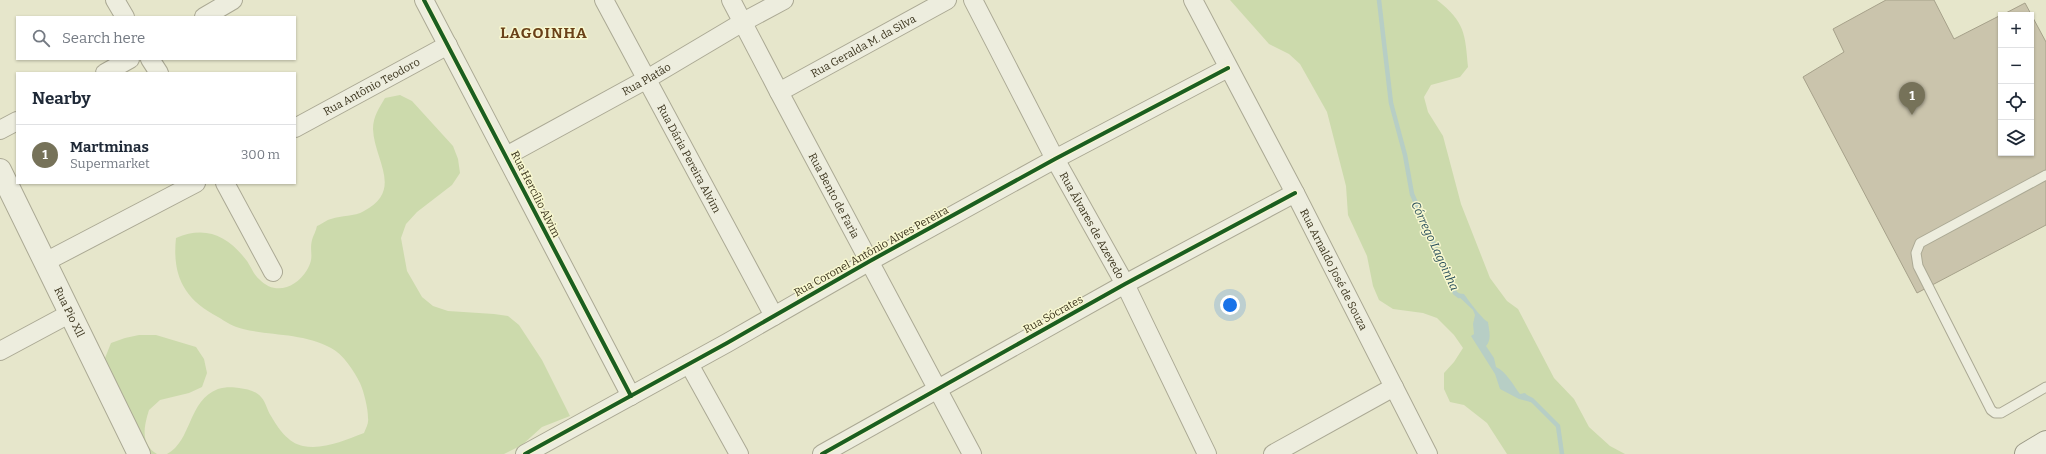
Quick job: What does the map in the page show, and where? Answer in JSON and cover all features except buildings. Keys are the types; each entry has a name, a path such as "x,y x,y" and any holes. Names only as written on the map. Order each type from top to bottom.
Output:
{"street":[{"path":"114,0 124,16"},
{"path":"206,16 233,0"},
{"name":"Rua Hercílio Alvim","path":"424,0 631,396"},
{"name":"Rua Dária Pereira Alvim","path":"604,0 774,316"},
{"name":"Rua Bento de Faria","path":"732,0 778,92 972,454"},
{"name":"Rua Platão","path":"506,156 647,79 743,22 784,0"},
{"name":"Rua Geralda M. da Silva","path":"778,92 947,0"},
{"name":"Rua Álvares de Azevedo","path":"973,0 1055,159 1125,284 1207,454"},
{"name":"Rua Arnaldo José de Souza","path":"1193,0 1295,193 1428,454"},
{"name":"Rua Antônio Teodoro","path":"296,127 448,45"},
{"path":"107,72 128,60"},
{"path":"151,60 158,72"},
{"name":"Rua Coronel Antônio Alves Pereira","path":"525,454 548,448 631,396 870,262 1055,159 1228,68"},
{"path":"0,130 16,122"},
{"name":"Rua Pio Xll","path":"0,170 69,314 139,454"},
{"path":"45,262 194,184"},
{"path":"226,184 273,272"},
{"name":"Rua Sócrates","path":"822,454 1125,284 1295,193"},
{"path":"0,351 69,314"},
{"path":"689,364 739,454"},
{"path":"1272,454 1394,387"},
{"path":"2026,454 2046,442"}],"lane":[{"path":"2046,175 1920,243 1916,253 1918,266 1991,410 1995,413 2000,413 2046,387"}],"green space":[{"path":"1230,0 1437,0 1453,15 1462,29 1466,45 1468,67 1460,77 1431,85 1424,97 1428,112 1443,136 1461,204 1490,278 1507,301 1518,309 1554,378 1574,399 1589,427 1610,446 1625,454 1507,454 1487,423 1464,405 1450,402 1444,389 1444,373 1454,362 1463,348 1454,335 1437,318 1423,313 1393,309 1379,300 1373,286 1367,256 1348,215 1346,186 1327,112 1300,64 1289,54 1269,44"},
{"path":"400,95 412,101 453,146 458,159 460,173 452,185 417,212 406,224 401,238 407,271 422,297 433,306 448,311 508,316 519,325 542,360 570,416 542,427 522,445 504,454 167,454 175,448 181,440 195,411 208,394 218,389 234,387 245,389 259,395 263,399 280,430 293,442 303,446 319,447 364,433 368,420 364,395 358,378 340,354 321,343 299,337 254,331 233,326 206,310 189,294 183,285 176,264 176,238 187,234 197,233 216,235 224,239 240,252 259,279 265,284 278,288 285,288 291,285 307,270 311,261 312,240 317,226 329,220 360,213 376,203 382,194 385,184 384,174 375,141 373,125 377,113 385,98"},
{"path":"139,335 156,335 196,347 204,359 207,373 202,387 189,393 160,400 149,410 145,428 146,440 148,445 157,454 148,454 105,372 105,358 111,343"}],"shaded area":[{"path":"1455,293 1464,294 1479,314 1488,322 1490,338 1486,346 1494,358 1496,367 1506,375 1520,394 1525,393 1534,403 1519,399 1500,389 1495,374 1471,336 1474,334 1473,324 1475,315 1473,310"}],"waterway":[{"name":"Córrego Lagoinha","path":"1379,0 1391,103 1405,155 1412,194 1455,293 1459,296"},
{"name":"Córrego Lagoinha","path":"1524,396 1532,400 1558,426 1562,454"}],"cycle path":[{"path":"424,0 631,396"},
{"path":"525,454 727,343 870,261 1055,159 1228,68"},
{"path":"822,454 1125,284 1295,193"}],"place":[{"name":"Martminas","path":"1912,115"}],"district":[{"name":"LAGOINHA","path":"544,33"}]}
